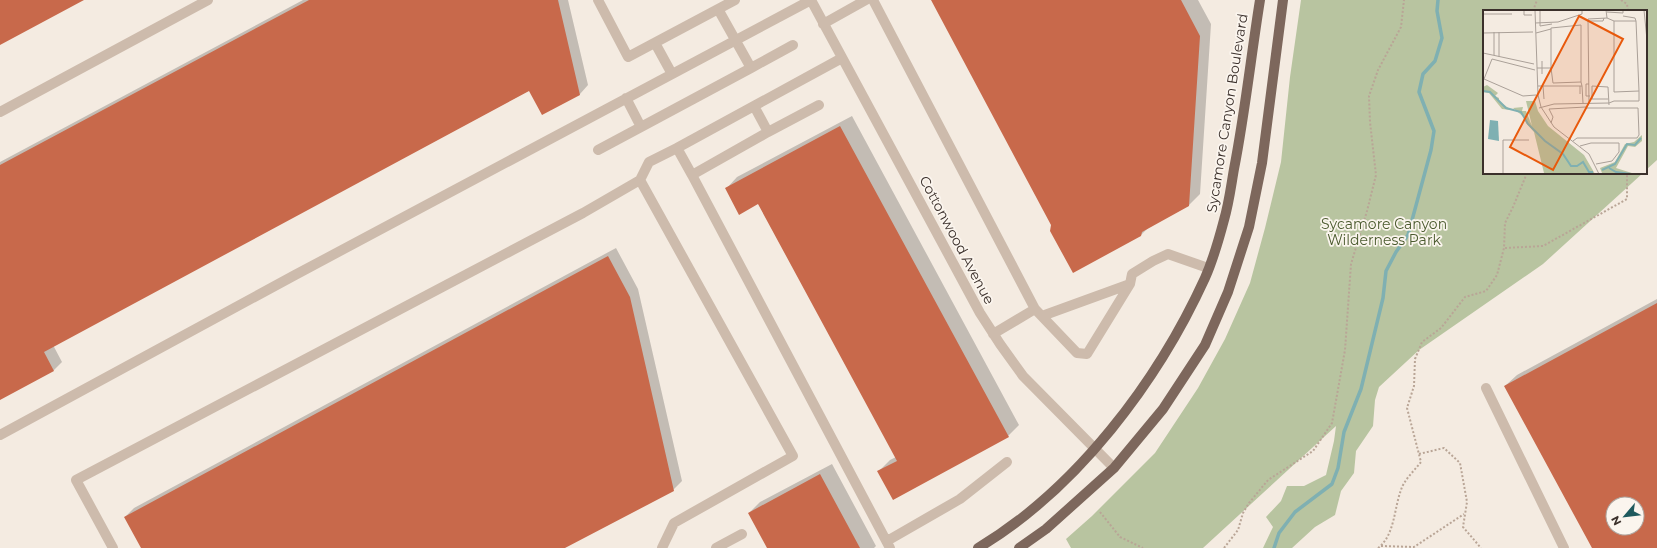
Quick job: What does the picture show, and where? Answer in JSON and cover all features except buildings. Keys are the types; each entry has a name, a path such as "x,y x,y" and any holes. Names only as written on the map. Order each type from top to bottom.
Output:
{"main road":[{"name":"Sycamore Canyon Boulevard","path":"978,548 992,540 1042,503 1095,449 1139,392 1178,331 1208,268 1225,218 1238,147 1260,0"},
{"path":"1019,548 1046,529 1114,468 1163,409 1205,345 1228,292 1249,226 1262,163 1283,0"}],"street":[{"path":"0,112 208,0"},
{"path":"598,0 628,57 735,0"},
{"path":"0,435 811,0"},
{"name":"Cottonwood Avenue","path":"811,0 993,334 1023,376 1114,468"},
{"path":"823,24 866,0"},
{"path":"873,0 1039,312 1077,353 1087,354 1130,284 1132,274 1168,254 1208,268"},
{"path":"718,9 751,68"},
{"path":"655,43 672,74"},
{"path":"598,150 793,45"},
{"path":"113,548 76,480 583,213 640,180 649,162 842,58"},
{"path":"626,98 642,127"},
{"path":"692,175 819,105"},
{"path":"754,106 768,132"},
{"path":"677,148 888,545 960,499 1007,462"},
{"path":"640,180 793,456 674,523 662,548"},
{"path":"993,334 1039,312 1130,284"},
{"path":"1486,388 1564,548"},
{"path":"716,548 742,534"}],"path":[{"path":"1533,10 1536,0"},
{"path":"1621,0 1627,4 1628,10"},
{"path":"1224,548 1238,530 1243,513 1249,503 1268,480 1313,451 1332,423 1345,350 1351,264 1371,200 1376,175 1370,122 1369,96 1378,70 1402,27 1403,1"},
{"path":"1378,548 1381,546 1393,521 1401,489 1421,462 1407,408 1414,386 1415,359 1422,342 1441,328 1465,297 1486,291 1497,276 1504,248 1505,223 1514,207 1527,174"},
{"path":"1504,248 1543,246 1627,199 1627,174"},
{"path":"1419,454 1444,448 1460,462 1467,502 1463,527 1481,548"},
{"path":"1100,512 1120,537 1143,548"},
{"path":"1381,546 1414,547 1465,513"}],"green space":[{"name":"Sycamore Canyon Wilderness Park","path":"1301,0 1657,0 1657,160 1647,169 1647,10 1483,10 1483,174 1642,174 1543,264 1419,350 1379,387 1375,400 1373,426 1356,451 1354,473 1341,491 1335,515 1315,527 1292,548 1263,548 1273,527 1266,517 1281,501 1287,486 1304,486 1326,475 1336,426 1203,548 1071,548 1066,539 1092,516 1155,453 1198,388 1225,339 1250,283 1265,228 1281,162 1290,77"}],"waterway":[{"path":"1274,548 1279,533 1295,512 1332,484 1338,468 1344,432 1361,389 1383,298 1386,271 1396,252 1408,235 1431,150 1434,131 1419,92 1423,74 1435,61 1442,38 1437,11 1438,0"}]}
